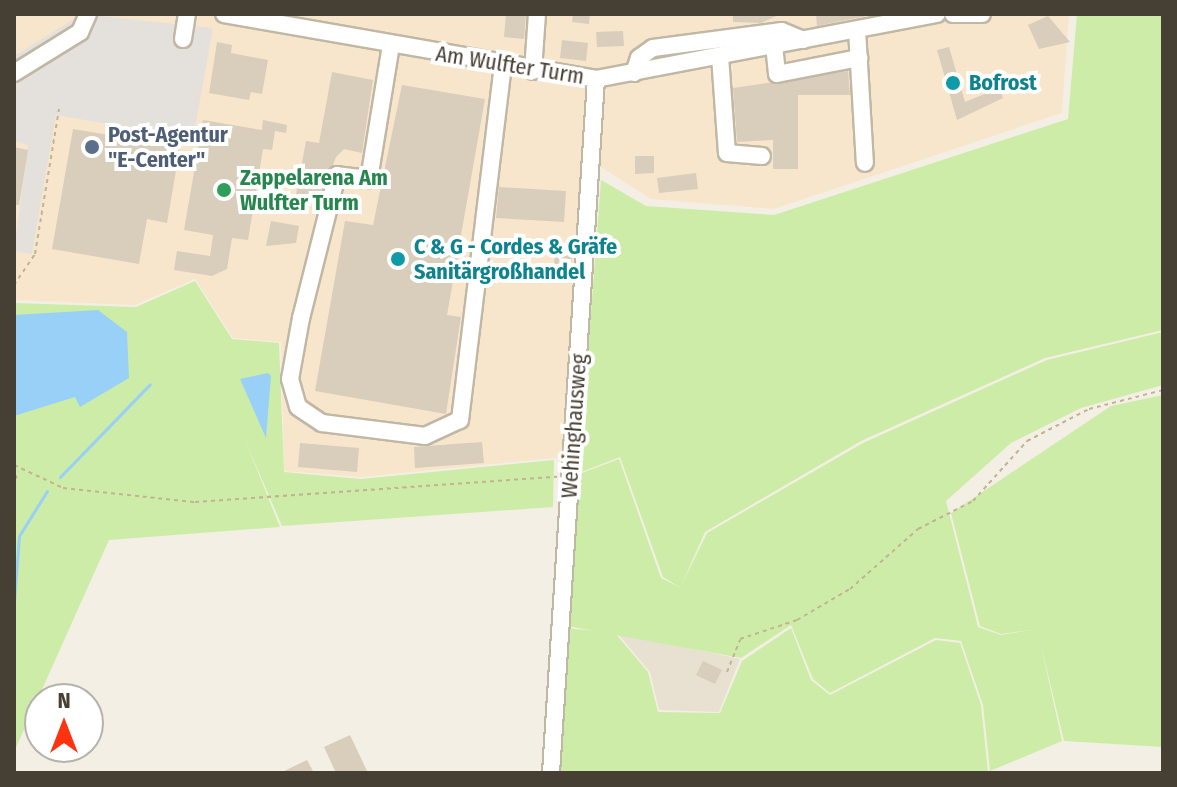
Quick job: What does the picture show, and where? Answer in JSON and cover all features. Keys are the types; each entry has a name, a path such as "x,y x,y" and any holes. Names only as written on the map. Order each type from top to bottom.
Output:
{"street":[{"path":"14,73 80,32 88,14"},
{"path":"183,39 187,14"},
{"name":"Am Wulfter Turm","path":"224,14 533,71 596,79 937,14"},
{"path":"533,71 537,14"},
{"path":"953,14 982,14"},
{"path":"857,30 865,163"},
{"path":"634,73 639,58 653,48 782,31 803,40"},
{"path":"391,45 369,179 337,175 301,318 290,379 298,407 322,423 425,436 460,420 503,65"},
{"path":"774,45 777,74 859,58"},
{"path":"720,56 727,153 762,156"},
{"name":"Wehinghausweg","path":"551,773 596,79"}],"path":[{"path":"14,285 35,254 59,109"},
{"path":"727,672 740,639 797,620 850,589 918,529 973,501 1027,441 1089,409 1163,390"},
{"path":"14,465 18,470 63,488 195,502 570,476"},
{"path":"14,487 18,470"}],"shaded area":[{"path":"14,14 1069,14 1062,113 774,209 651,199 585,157 564,457 361,477 284,471 281,342 233,338 195,279 135,305 14,300"},
{"path":"82,14 213,28 193,139 56,115 32,254 14,251 28,145 14,141 14,56"},
{"path":"617,633 740,659 719,712 659,710 650,672"}],"green space":[{"path":"1077,14 1163,14 1163,330 1045,358 861,441 705,532 681,586 707,533 863,443 1047,360 1163,332 1163,385 1081,408 1011,443 946,501 978,627 1001,635 1037,629 1001,634 980,626 951,513 1111,406 1163,395 1163,747 1064,741 1040,641 1062,741 990,771 983,705 961,641 935,638 830,693 813,679 791,625 741,658 567,626 579,474 619,459 661,578 681,588 663,577 620,457 579,473 601,180 646,206 774,215 1068,119"},
{"path":"195,281 232,339 279,343 284,472 361,479 554,460 553,507 282,526 245,440 280,527 109,540 45,683 24,683 24,730 14,752 14,303 136,307"},
{"path":"566,628 615,633 648,672 658,712 720,713 742,661 791,628 811,680 830,695 936,640 960,643 981,705 988,772 556,771"}],"water":[{"path":"98,310 127,332 129,378 80,407 75,397 14,416 14,315"},
{"path":"268,373 271,376 266,438 240,379"}],"building":[{"path":"506,14 526,14 524,39 504,37"},
{"path":"573,14 590,14 589,24 572,22"},
{"path":"733,14 781,14 761,23 733,22"},
{"path":"816,14 870,14 871,15 817,26"},
{"path":"1048,16 1070,42 1039,49 1028,25"},
{"path":"623,31 624,46 597,47 596,32"},
{"path":"562,40 588,43 586,61 560,58"},
{"path":"217,42 232,45 231,53 268,60 262,94 251,92 249,100 209,93"},
{"name":"Bofrost","path":"949,47 965,102 999,88 1003,98 957,120 937,50"},
{"path":"848,71 850,95 798,95 798,169 773,169 773,140 737,142 733,88"},
{"path":"332,72 373,80 362,153 344,149 336,157 319,200 296,195 306,141 319,143"},
{"name":"C & G - Cordes & Gräfe Sanitärgroßhandel","path":"402,85 485,99 447,315 461,317 446,414 315,391 345,221 373,225"},
{"name":"Zappelarena Am Wulfter Turm","path":"203,120 262,130 263,120 287,125 286,133 275,131 272,150 263,149 248,240 232,238 227,269 212,276 174,270 177,251 210,256 213,235 184,230"},
{"path":"73,129 180,147 167,223 147,219 139,264 52,249"},
{"path":"14,147 28,150 19,205 14,205"},
{"path":"635,156 654,156 654,173 635,174"},
{"path":"696,173 698,189 659,193 657,178"},
{"path":"499,187 566,191 564,222 496,218"},
{"path":"271,221 299,226 296,243 266,246"},
{"path":"555,251 572,252 571,267 554,265"},
{"path":"482,442 484,463 415,468 414,447"},
{"path":"300,443 359,448 357,472 298,467"},
{"path":"703,661 722,670 715,684 696,675"},
{"path":"350,735 368,773 336,773 324,747"},
{"path":"307,760 314,773 280,773"}],"waterway":[{"path":"60,477 150,384"},
{"path":"14,602 19,536 47,491"}],"place":[{"name":"Bofrost","path":"953,83"},
{"name":"Post-Agentur \"E-Center\"","path":"92,147"},
{"name":"Zappelarena Am Wulfter Turm","path":"224,190"},
{"name":"C & G - Cordes & Gräfe Sanitärgroßhandel","path":"398,259"}]}
